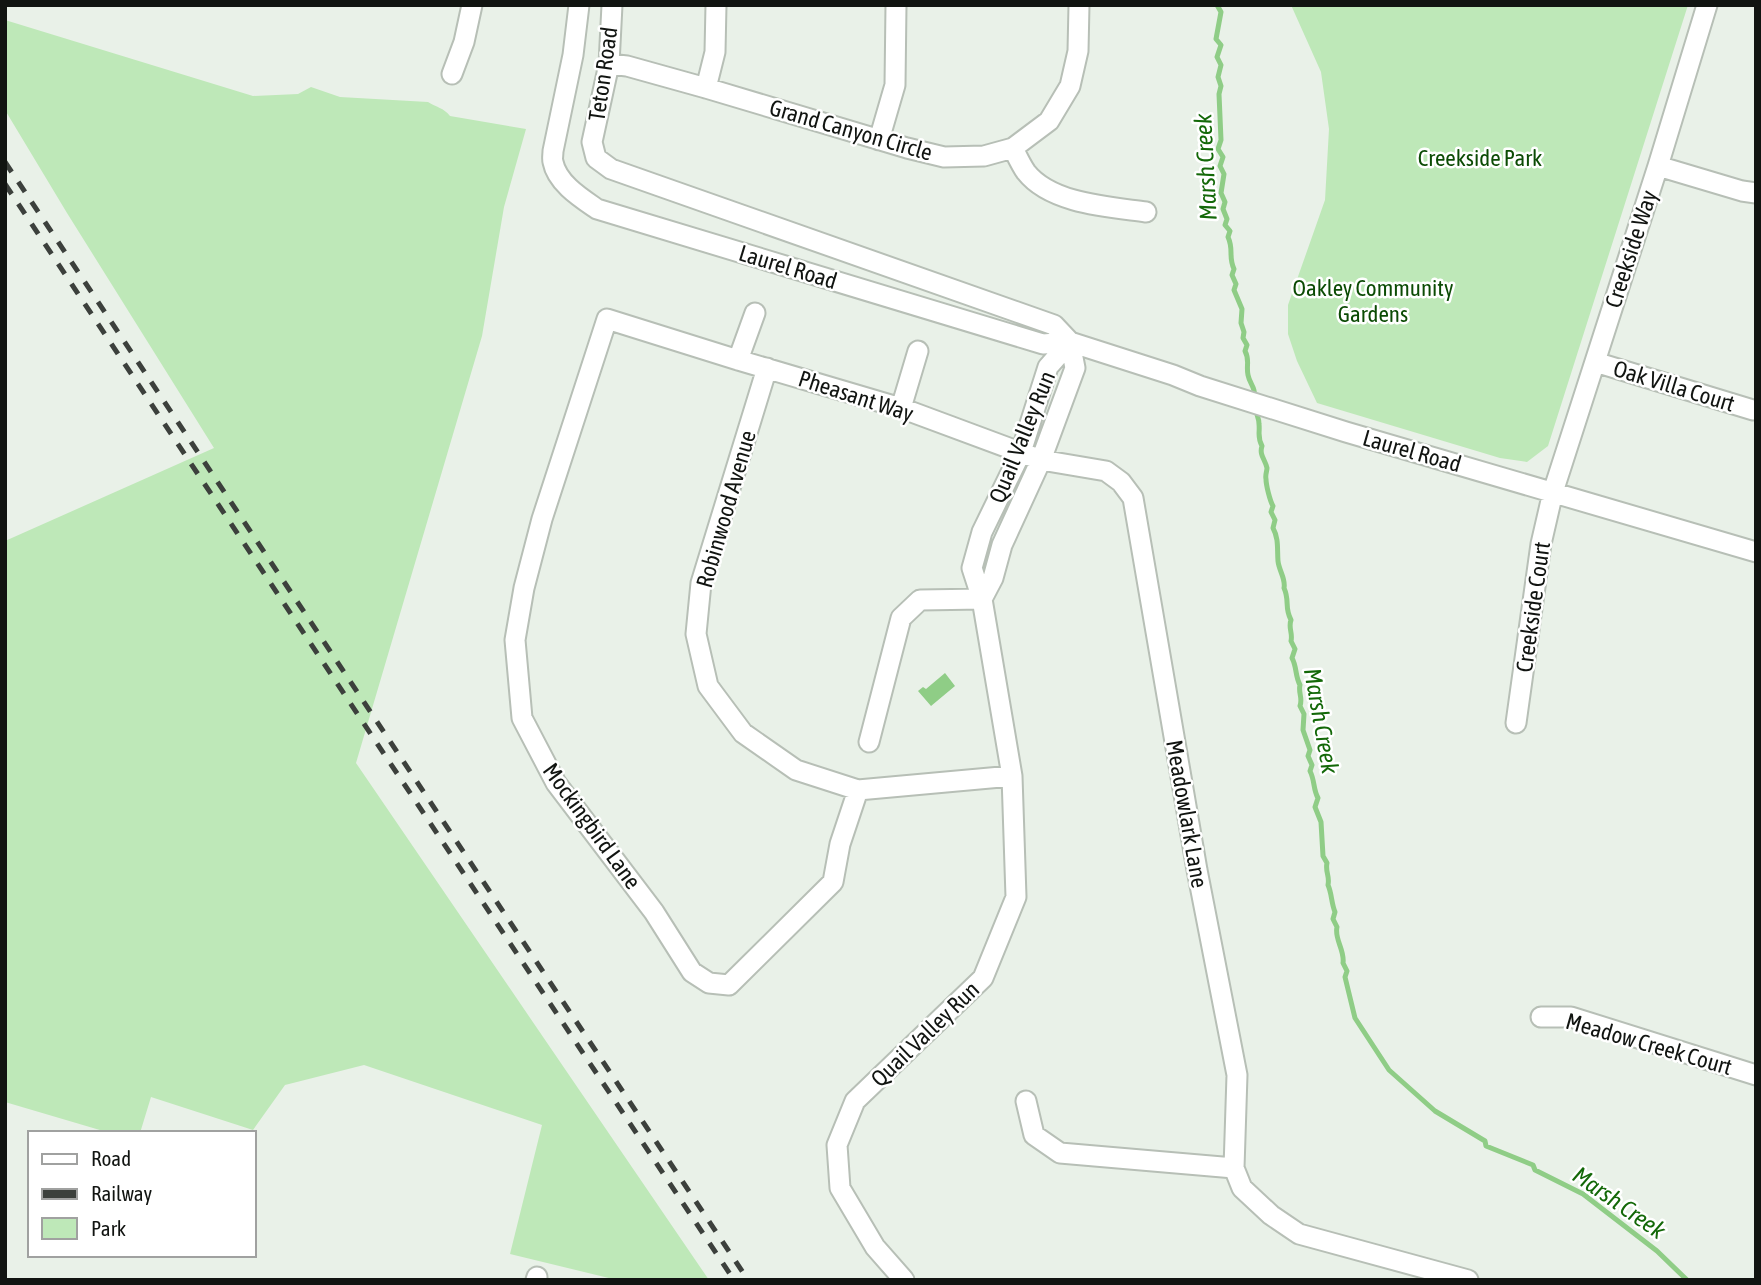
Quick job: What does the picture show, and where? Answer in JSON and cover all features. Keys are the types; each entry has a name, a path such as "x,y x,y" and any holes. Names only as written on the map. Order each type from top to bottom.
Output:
{"street":[{"path":"452,74 464,42 472,5"},
{"name":"Teton Road","path":"557,135 573,55 579,5"},
{"name":"Teton Road","path":"592,142 609,64 612,5"},
{"path":"706,88 715,52 716,5"},
{"path":"879,140 895,85 896,5"},
{"name":"Grand Canyon Circle","path":"609,64 627,66 944,157 984,156 1013,148 1049,121 1070,86 1077,51 1079,5"},
{"name":"Creekside Way","path":"1553,492 1707,5"},
{"name":"Laurel Road","path":"557,135 553,163 559,176 578,197 597,209 1043,344 1070,342 1303,418 1756,552"},
{"name":"Laurel Road","path":"592,142 596,158 611,169 1054,325 1070,342"},
{"path":"1013,148 1026,172 1040,186 1089,204 1146,212"},
{"path":"1658,166 1756,193"},
{"path":"738,360 755,313"},
{"name":"Pheasant Way","path":"607,318 901,408 1041,460 1106,471"},
{"name":"Mockingbird Lane","path":"607,318 542,519 524,587 515,640 522,718 556,783 654,912 692,972 709,983 729,985 833,882 841,844 858,790"},
{"name":"Quail Valley Run","path":"904,1280 875,1247 840,1188 837,1145 855,1101 983,978 1016,897 1012,776 982,599 972,568 982,532 1021,452 1048,367 1070,342"},
{"name":"Quail Valley Run","path":"982,599 993,578 1002,545 1041,460 1075,368 1070,342"},
{"path":"901,408 918,351"},
{"name":"Oak Villa Court","path":"1595,362 1753,410"},
{"name":"Robinwood Avenue","path":"767,368 701,583 696,634 708,686 743,733 796,769 858,790 1012,776"},
{"name":"Meadowlark Lane","path":"1106,471 1121,482 1132,498 1197,870 1237,1075 1234,1168"},
{"name":"Creekside Court","path":"1516,723 1541,544 1553,492"},
{"path":"869,742 901,618 920,600 982,599"},
{"name":"Meadow Creek Court","path":"1541,1017 1572,1017 1756,1074"},
{"path":"1026,1101 1034,1135 1060,1153 1234,1168 1242,1188 1271,1215 1299,1234 1468,1280"}],"green space":[{"name":"Creekside Park","path":"1291,5 1688,5 1548,446 1527,462 1500,458 1317,403 1297,361 1288,334 1288,305 1325,200 1329,129 1321,72"},
{"path":"5,20 253,96 298,94 311,87 340,97 428,102 443,109 450,116 526,129 504,207 482,336 356,763 709,1280 617,1280 510,1254 542,1125 364,1065 285,1085 253,1130 151,1097 141,1131 103,1131 5,1102 5,541 214,448 5,110"}],"shaded area":[{"path":"945,673 955,686 931,706 918,691 923,687 926,689"}],"waterway":[{"name":"Marsh Creek","path":"1217,5 1221,12 1216,39 1221,45 1217,57 1221,65 1218,77 1221,86 1221,140 1218,149 1223,157 1220,166 1224,174 1221,193 1225,202 1225,225 1230,231 1228,237 1234,269 1232,275 1236,284 1234,290 1242,309 1241,323 1247,345 1245,351 1254,399"},
{"name":"Marsh Creek","path":"1257,407 1261,452 1267,468 1267,485 1273,506 1271,512 1275,520 1273,528 1277,540 1278,561 1291,620 1291,641 1295,649 1292,658 1300,685 1303,730 1310,750 1310,771 1318,798 1315,807 1321,822 1323,856 1327,863 1328,885 1335,912 1333,919 1347,971 1345,977 1355,1018 1389,1070 1435,1111 1485,1141 1486,1146 1533,1165 1535,1170 1583,1194 1657,1251 1687,1280"}],"railway":[{"path":"5,162 748,1280"},
{"path":"5,184 734,1280"}],"park label":[{"name":"Oakley Community Gardens","path":"1373,301"}]}
